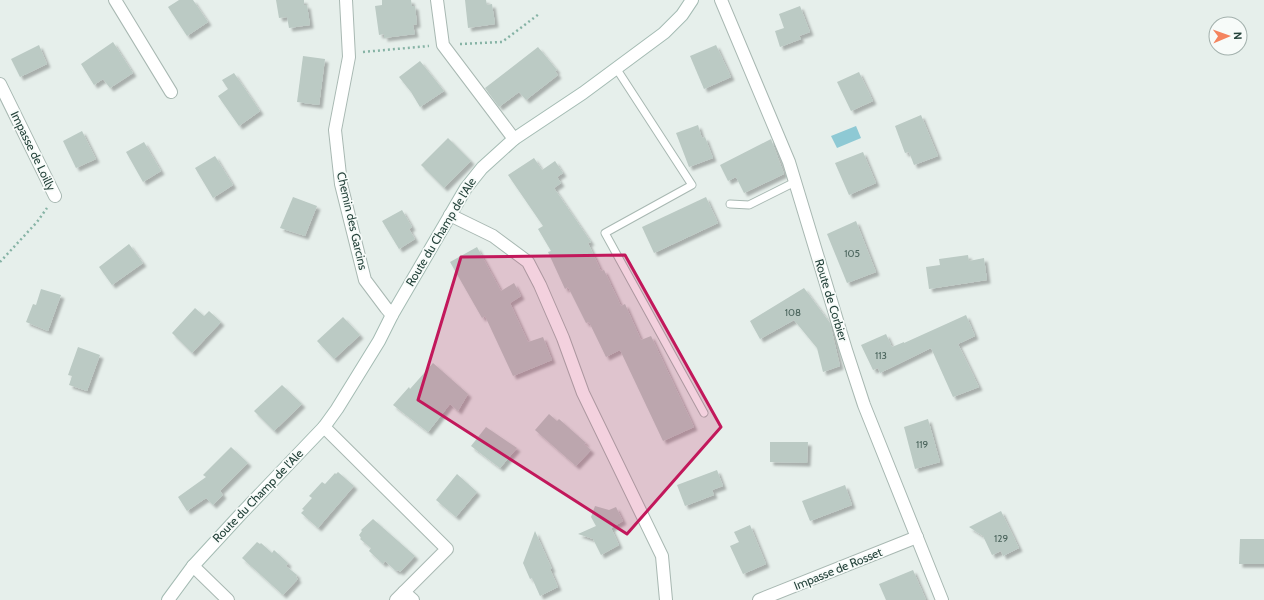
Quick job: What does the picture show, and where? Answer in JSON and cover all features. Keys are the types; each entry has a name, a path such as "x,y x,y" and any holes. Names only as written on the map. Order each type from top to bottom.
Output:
{"street":[{"path":"115,0 172,92"},
{"name":"Chemin des Garcins","path":"346,0 349,57 335,130 342,184 365,280 392,315"},
{"path":"437,0 443,45 514,139"},
{"name":"Route du Champ de l'Ale","path":"168,600 193,566 244,510 324,427 337,409 375,347 466,188 482,168 514,139 583,93 664,33 682,15 692,0"},
{"name":"Route de Corbier","path":"721,0 789,162 846,350 864,404 942,600"},
{"name":"Impasse de Loilly","path":"0,84 56,196"},
{"path":"450,215 493,236 528,262 540,285 563,338 583,393 662,556 666,600"},
{"path":"324,427 447,549 400,596 413,600"},
{"name":"Impasse de Rosset","path":"759,600 917,537"},
{"path":"193,566 228,600"}],"lane":[{"path":"616,68 692,185 605,233 704,413"},
{"path":"730,204 749,204 795,182"}],"path":[{"path":"0,262 37,222 56,196"}],"highlighted area":[{"path":"625,255 721,427 627,534 418,400 461,257"}],"water":[{"path":"856,126 861,138 837,148 831,136"}],"building":[{"path":"179,0 193,0 208,22 187,36 168,7"},
{"path":"276,0 304,0 304,5 307,5 310,25 289,28 287,17 279,18"},
{"path":"382,0 411,0 412,6 415,6 417,24 413,25 415,34 384,38 384,34 379,35 375,6 382,5"},
{"path":"465,0 486,0 487,5 492,4 495,24 468,28"},
{"path":"800,6 810,32 799,36 801,39 780,47 775,31 784,28 779,14"},
{"path":"113,42 133,73 110,88 103,79 94,85 81,64"},
{"path":"39,45 47,64 20,77 11,59"},
{"path":"716,45 731,77 704,89 690,56"},
{"path":"538,47 557,70 555,71 558,75 526,100 519,92 499,107 485,88"},
{"path":"303,56 325,59 319,105 297,102"},
{"path":"420,61 444,91 420,107 411,92 399,77"},
{"path":"859,72 873,101 851,111 837,82"},
{"path":"234,73 260,111 239,126 218,96 228,89 222,80"},
{"path":"921,115 938,156 914,165 909,152 905,153 895,126"},
{"path":"698,125 702,138 705,137 713,158 689,167 676,133"},
{"path":"82,131 96,159 76,168 63,141"},
{"path":"448,138 471,161 444,188 421,165"},
{"path":"771,139 784,174 744,193 736,177 728,181 720,165"},
{"path":"144,142 161,171 143,182 126,152"},
{"path":"863,152 876,183 849,195 835,163"},
{"path":"215,156 233,185 213,198 195,168"},
{"path":"534,158 542,170 555,161 563,173 557,177 561,183 554,188 591,242 588,243 601,271 604,270 621,306 625,304 641,340 651,336 694,427 663,441 620,350 606,357 589,322 586,323 568,287 565,289 548,252 551,251 538,229 543,226 508,175"},
{"path":"293,197 317,206 305,236 280,228"},
{"path":"706,197 718,223 654,253 642,227"},
{"path":"402,210 412,227 409,229 415,239 399,249 382,221"},
{"path":"856,221 876,272 847,283 827,234"},
{"path":"129,244 143,263 112,285 99,267"},
{"path":"477,247 501,291 514,283 521,296 510,303 528,342 543,337 552,360 513,376 485,316 482,318 450,262"},
{"path":"968,255 969,261 984,258 987,280 929,289 926,267 940,265 939,259"},
{"path":"804,288 830,323 840,366 823,372 817,348 794,320 760,339 750,321"},
{"path":"41,289 61,295 48,331 26,322 33,304 36,305"},
{"path":"195,308 204,316 209,311 221,322 192,353 172,333"},
{"path":"966,315 975,336 958,344 979,387 953,397 931,348 880,373 878,368 873,370 861,345 886,334 892,347"},
{"path":"343,317 360,335 334,359 317,341"},
{"path":"78,347 100,355 87,391 69,385 72,376 68,375"},
{"path":"433,363 468,394 458,411 450,404 428,432 393,405 409,387 410,389"},
{"path":"282,385 302,404 274,431 254,411"},
{"path":"549,414 557,421 559,419 586,443 584,444 591,450 576,466 535,430"},
{"path":"928,419 940,462 915,469 904,427"},
{"path":"486,427 517,448 500,468 471,446"},
{"path":"770,442 808,442 807,463 770,462"},
{"path":"231,447 248,463 220,491 223,495 213,505 206,498 187,511 178,497 206,477 203,475"},
{"path":"717,470 723,486 712,490 714,495 685,506 677,485"},
{"path":"338,472 354,486 318,528 301,513 304,510 302,509 312,498 309,496 322,482 325,484 335,473 336,474"},
{"path":"457,474 477,492 456,517 436,500"},
{"path":"845,485 852,505 810,521 802,501"},
{"path":"595,506 609,510 616,507 623,521 611,528 619,545 601,555 593,539 578,534 596,526 591,517"},
{"path":"1001,511 1019,548 1003,556 1001,551 992,555 983,536 969,527"},
{"path":"373,519 415,556 400,572 398,570 396,571 385,561 383,564 369,551 371,548 360,539 361,538 359,535 362,531 361,530"},
{"path":"750,525 766,564 743,574 730,546 739,542 734,532"},
{"path":"535,531 552,569 550,569 558,587 540,596 523,563"},
{"path":"1240,539 1264,539 1264,564 1239,564"},
{"path":"257,542 260,544 261,543 272,553 274,550 288,563 286,566 297,575 296,577 298,579 283,595 242,558"},
{"path":"913,570 926,600 886,600 879,584"}]}
